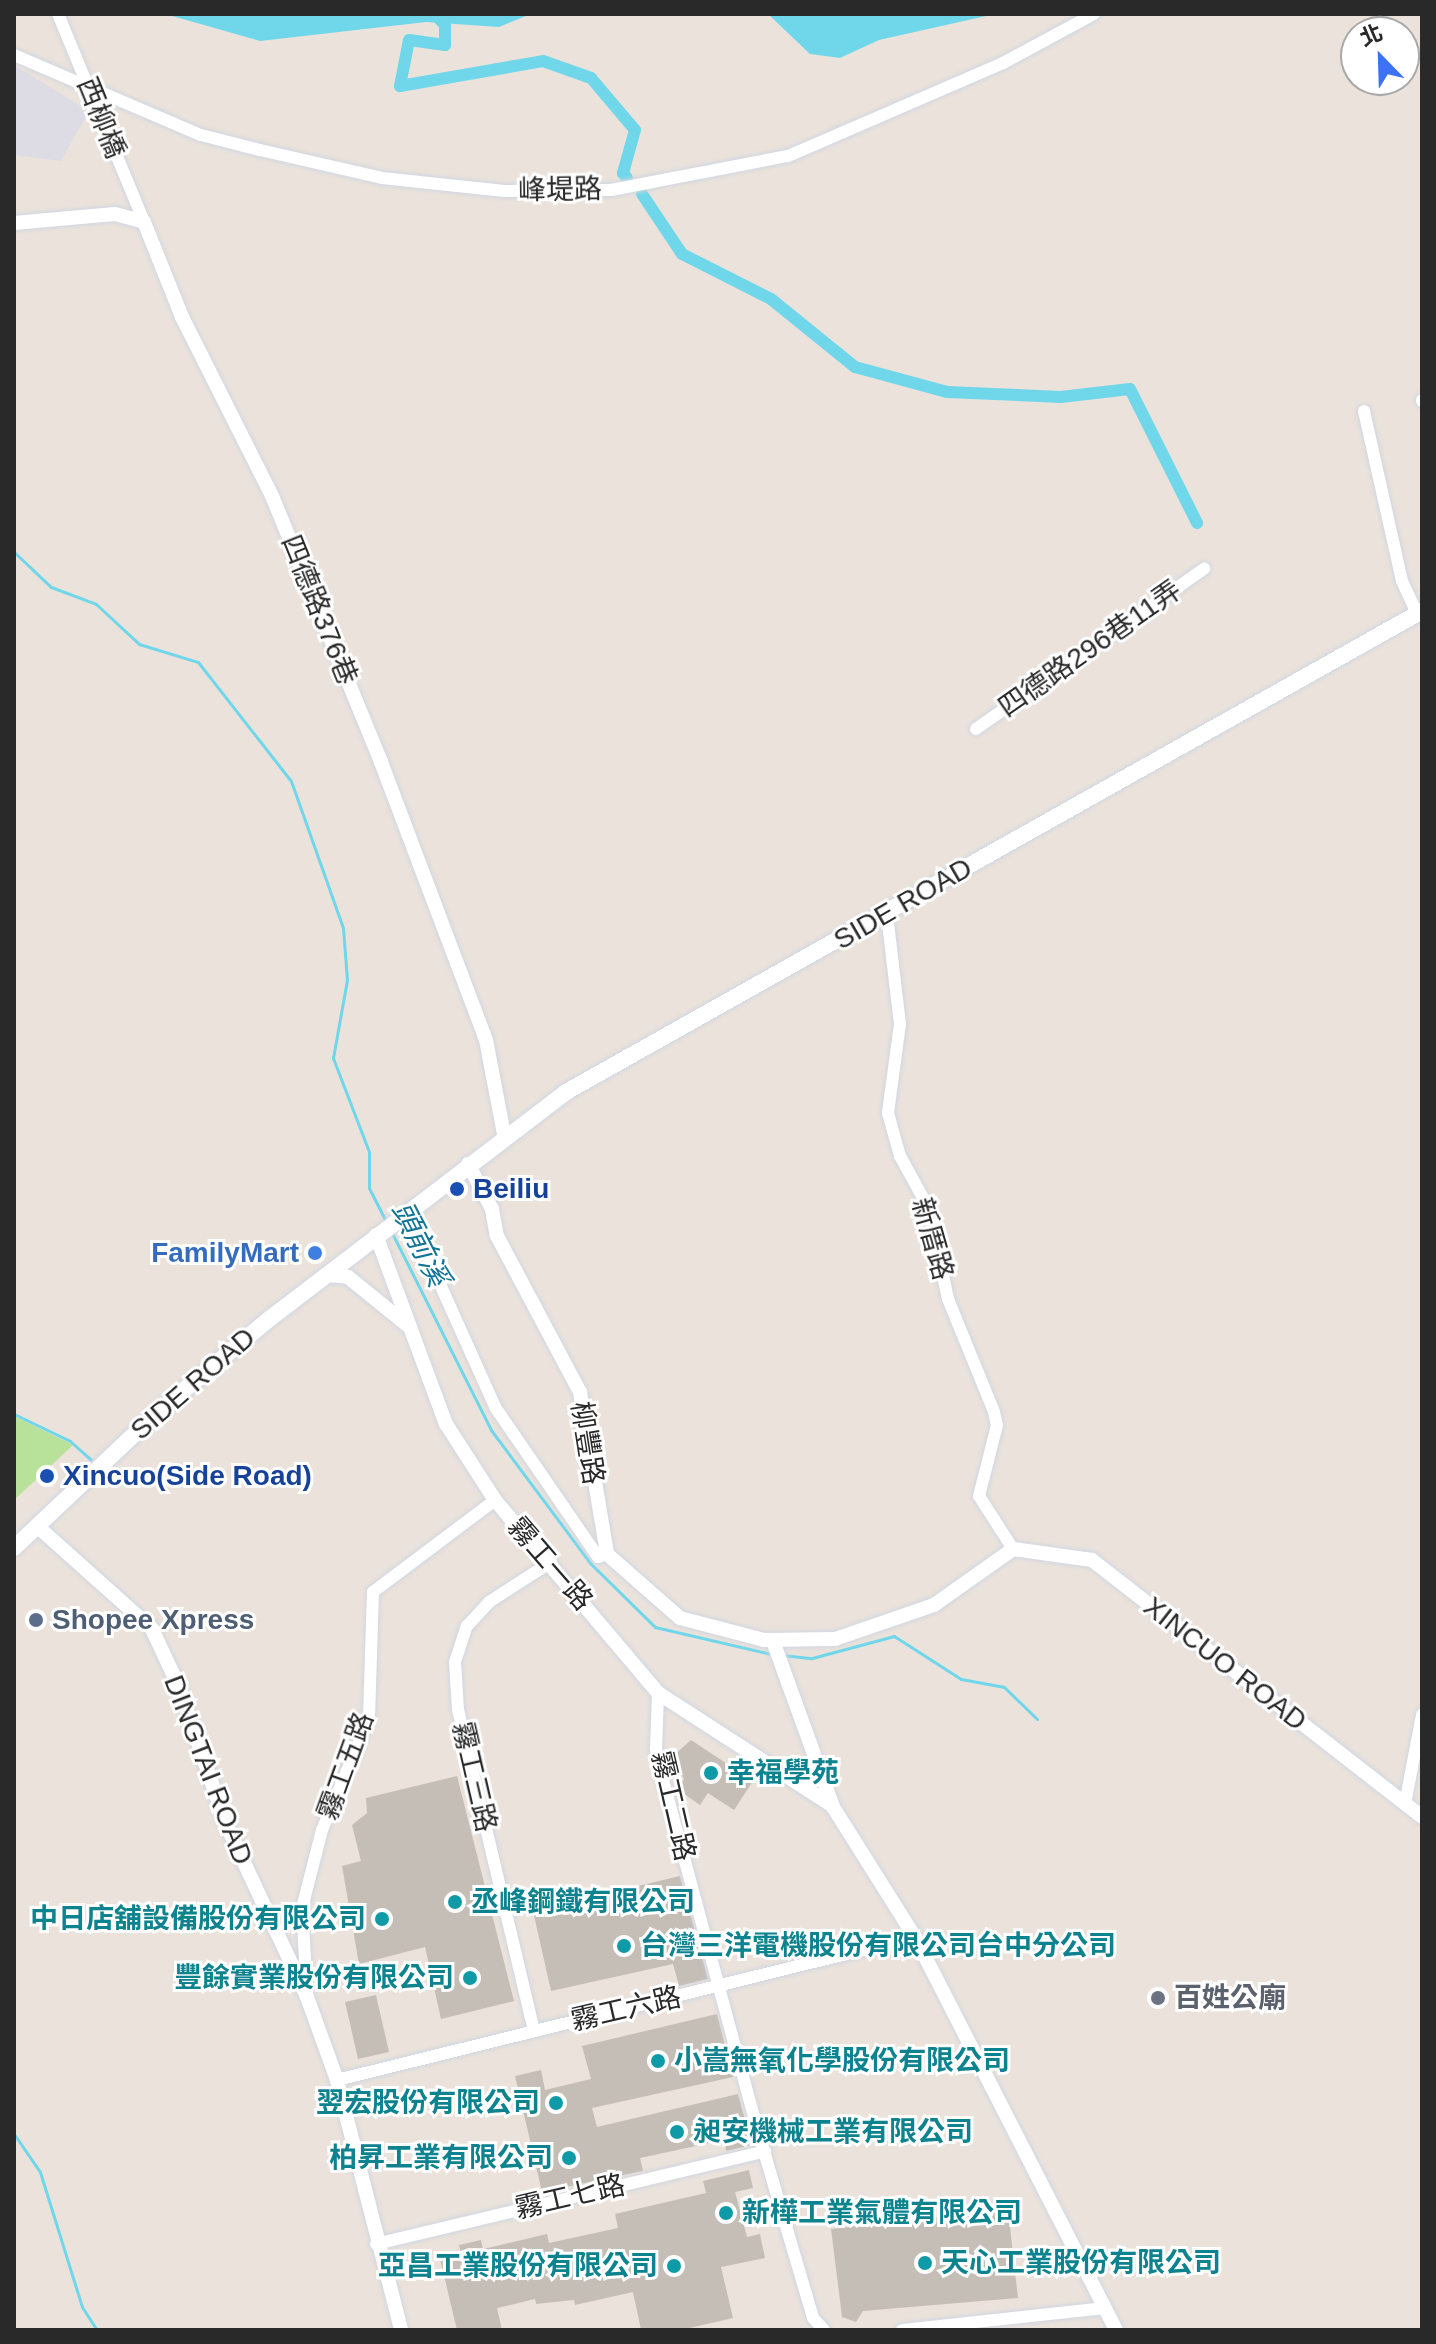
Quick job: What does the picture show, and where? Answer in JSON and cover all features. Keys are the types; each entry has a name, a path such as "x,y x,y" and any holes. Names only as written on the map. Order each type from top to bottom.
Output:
{"main road":[{"name":"SIDE ROAD","path":"14,1548 160,1410 504,1134 566,1092 887,915 1420,612"}],"street":[{"name":"西柳橋","path":"58,14 144,222"},
{"name":"峰堤路","path":"14,55 201,135 382,178 504,191 611,190 788,156 1003,63 1094,14"},
{"path":"14,223 115,214 144,222"},
{"name":"四德路376巷","path":"144,222 182,317 272,496 381,762 486,1040 504,1134"},
{"path":"1364,411 1402,581 1420,612"},
{"name":"四德路296巷11弄","path":"976,729 1204,569"},
{"name":"新厝路","path":"887,915 900,1024 888,1113 900,1156 928,1207 948,1299 994,1412 997,1425 979,1496 1013,1549"},
{"name":"柳豐路","path":"468,1164 492,1209 497,1236 580,1392 607,1554"},
{"path":"403,1216 495,1407 598,1557 607,1554 680,1618 707,1630 773,1641 835,1639 934,1605 1013,1549"},
{"name":"霧工一路","path":"379,1233 407,1326 446,1424 495,1500 551,1562 658,1693 833,1807"},
{"path":"327,1275 348,1277 407,1326"},
{"name":"霧工五路","path":"307,1997 302,1908 322,1830 369,1718 373,1592 495,1500"},
{"name":"DINGTAI ROAD","path":"37,1526 152,1629 226,1824 307,1997 337,2080 376,2244 401,2330"},
{"name":"XINCUO ROAD","path":"1013,1549 1102,1565 1422,1817"},
{"name":"霧工三路","path":"534,2031 458,1710 455,1662 467,1626 489,1602 551,1562"},
{"path":"773,1641 833,1807 915,1937 1116,2330"},
{"name":"霧工二路","path":"658,1693 656,1749 719,1987 813,2318 824,2330"},
{"path":"1405,1804 1422,1715"},
{"name":"霧工六路","path":"337,2080 915,1937"},
{"name":"霧工七路","path":"376,2244 765,2151"},
{"path":"902,2330 1104,2308"}],"shaded area":[{"path":"14,65 89,111 61,161 14,155"}],"green space":[{"path":"14,1416 73,1445 14,1500"}],"water":[{"path":"165,14 531,14 499,27 426,22 260,41"},
{"path":"768,14 995,14 879,40 840,58 810,54"}],"building":[{"name":"幸福學苑","path":"691,1740 753,1781 734,1810 708,1793 700,1805 677,1789 684,1779 672,1757"},
{"path":"457,1776 514,2001 441,2019 425,1947 359,1964 342,1866 361,1861 352,1825 367,1813 366,1798"},
{"name":"台灣三洋電機股份有限公司台中分公司","path":"680,1876 708,1979 679,1986 673,1964 551,1991 533,1911"},
{"path":"376,1995 389,2052 358,2059 345,2002"},
{"path":"717,2014 733,2077 592,2108 597,2127 738,2094 752,2145 726,2151 724,2140 640,2158 643,2171 542,2192 515,2076 541,2070 545,2090 591,2079 582,2046"},
{"path":"749,2170 753,2188 735,2192 747,2237 760,2234 765,2258 721,2267 733,2318 681,2330 641,2330 633,2292 575,2305 574,2300 536,2304 535,2299 497,2308 502,2330 457,2330 440,2259 461,2254 459,2245 481,2240 483,2249 547,2234 549,2243 618,2228 615,2214 706,2193 703,2181"},
{"name":"天心工業股份有限公司","path":"1008,2209 1018,2298 863,2311 856,2322 842,2317 831,2229"}],"waterway":[{"path":"435,14 445,25 445,45 409,40 400,86 543,61 591,78 635,130 623,173 627,178"},
{"path":"642,194 682,254 771,299 855,367 947,392 1061,397 1130,389 1197,523"},
{"name":"頭前溪","path":"14,552 51,587 96,604 139,644 198,662 291,781 343,928 347,980 333,1058 369,1152 369,1188 387,1223"},
{"name":"頭前溪","path":"392,1233 491,1430 591,1564 655,1627 771,1654"},
{"path":"14,1414 70,1441 91,1460"},
{"name":"頭前溪","path":"782,1655 812,1658 894,1636 961,1679 1004,1687 1037,1719"},
{"path":"14,2134 40,2172 82,2307 97,2330"}],"place":[{"name":"Beiliu","path":"457,1189"},
{"name":"FamilyMart","path":"315,1253"},
{"name":"Xincuo(Side Road)","path":"47,1476"},
{"name":"Shopee Xpress","path":"36,1620"},
{"name":"幸福學苑","path":"711,1773"},
{"name":"丞峰鋼鐵有限公司","path":"455,1902"},
{"name":"中日店舖設備股份有限公司","path":"382,1919"},
{"name":"台灣三洋電機股份有限公司台中分公司","path":"624,1946"},
{"name":"豐餘實業股份有限公司","path":"470,1978"},
{"name":"百姓公廟","path":"1158,1998"},
{"name":"小嵩無氧化學股份有限公司","path":"658,2061"},
{"name":"翌宏股份有限公司","path":"556,2103"},
{"name":"昶安機械工業有限公司","path":"677,2132"},
{"name":"柏昇工業有限公司","path":"569,2158"},
{"name":"新樺工業氣體有限公司","path":"726,2213"},
{"name":"天心工業股份有限公司","path":"925,2263"},
{"name":"亞昌工業股份有限公司","path":"674,2266"}]}
